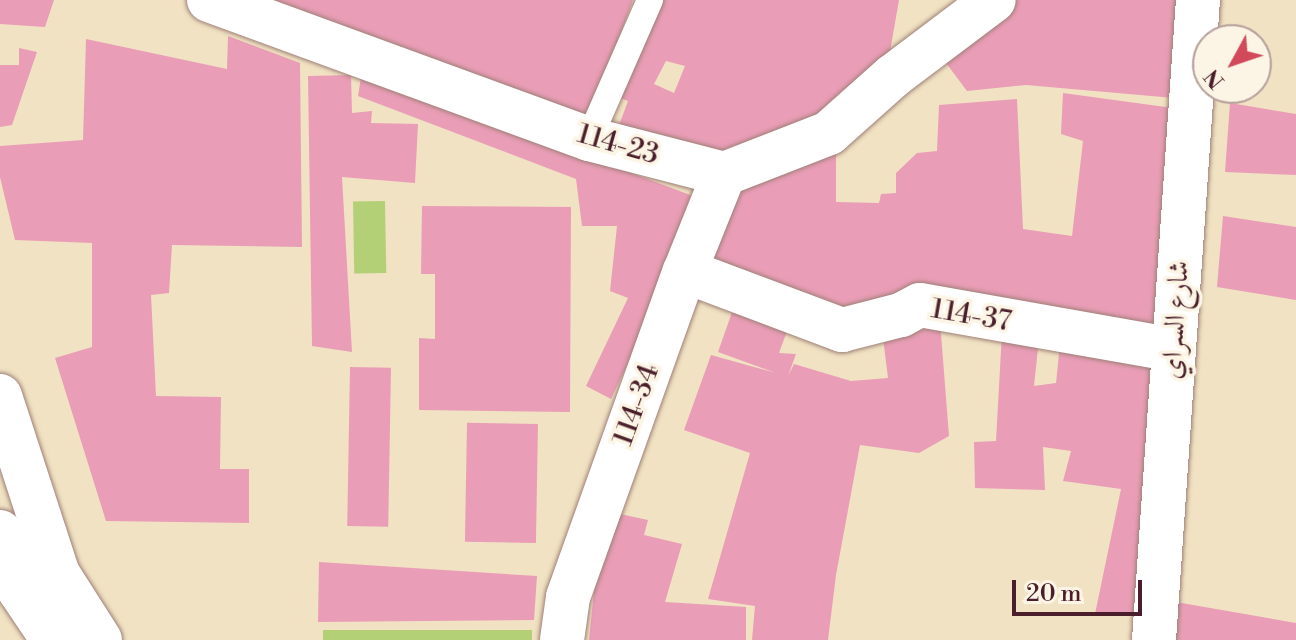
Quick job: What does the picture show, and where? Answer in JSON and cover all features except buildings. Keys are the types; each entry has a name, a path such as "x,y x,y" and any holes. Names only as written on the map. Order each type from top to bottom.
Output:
{"street":[{"name":"114-23","path":"209,0 252,8 589,139 724,174"},
{"path":"724,174 829,133 893,76 994,0"},
{"name":"شارع السراي","path":"1154,640 1198,0"},
{"name":"114-34","path":"562,640 568,597 685,271 724,174"},
{"name":"114-37","path":"685,271 842,330 901,315 920,305 1174,350"},
{"path":"0,396 58,574 100,640"},
{"path":"0,532 10,585 53,640"}],"lane":[{"path":"589,139 650,0"}],"green space":[{"path":"385,201 386,273 354,274 353,202"},
{"path":"323,630 532,630 532,640 323,640"}]}
